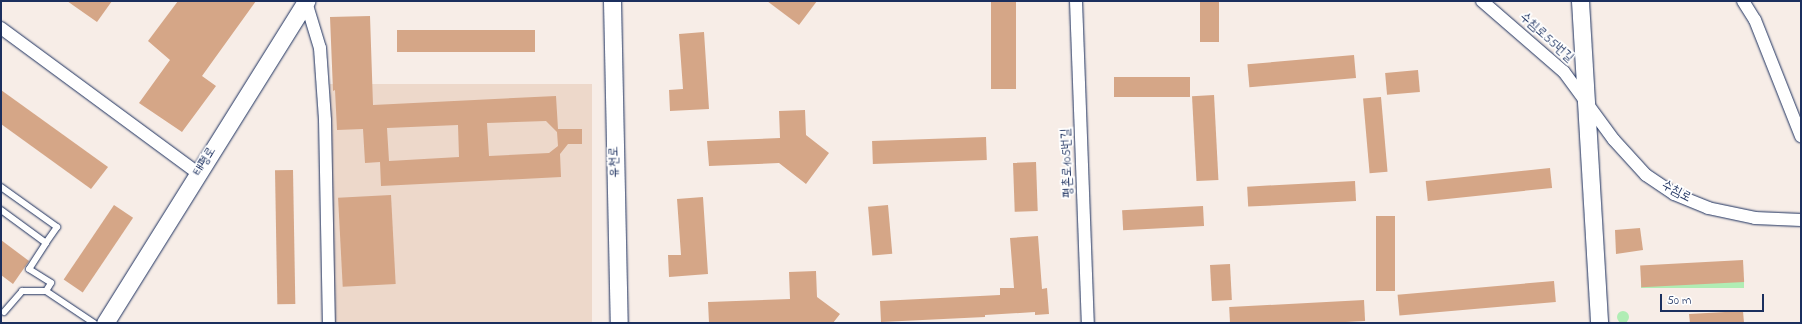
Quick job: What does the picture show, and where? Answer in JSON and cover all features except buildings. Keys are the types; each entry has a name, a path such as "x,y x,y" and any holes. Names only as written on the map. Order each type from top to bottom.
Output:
{"main road":[{"name":"태평로","path":"105,323 306,1"},
{"name":"유천로","path":"612,1 619,323"},
{"path":"1580,1 1599,323"}],"street":[{"path":"306,1 320,48 325,120 329,323"},
{"name":"평촌로105번길","path":"1076,1 1088,323"},
{"name":"수침로55번길","path":"1482,1 1564,72 1586,101"},
{"path":"1743,1 1755,20 1801,136"},
{"path":"1,28 198,173"},
{"name":"수침로","path":"1586,101 1614,140 1646,175 1674,194 1708,208 1755,218 1801,220"}],"lane":[{"path":"1,187 57,227 29,269 51,283 46,291"},
{"path":"1,210 46,242"},
{"path":"2,313 22,291 46,291 94,323"}],"shaded area":[{"path":"330,84 592,84 592,323 330,323"}],"green space":[{"path":"1641,282 1744,282 1744,288 1641,288"},
{"path":"1621,311 1625,311 1629,317 1625,323 1621,323 1617,319 1617,315"}]}
